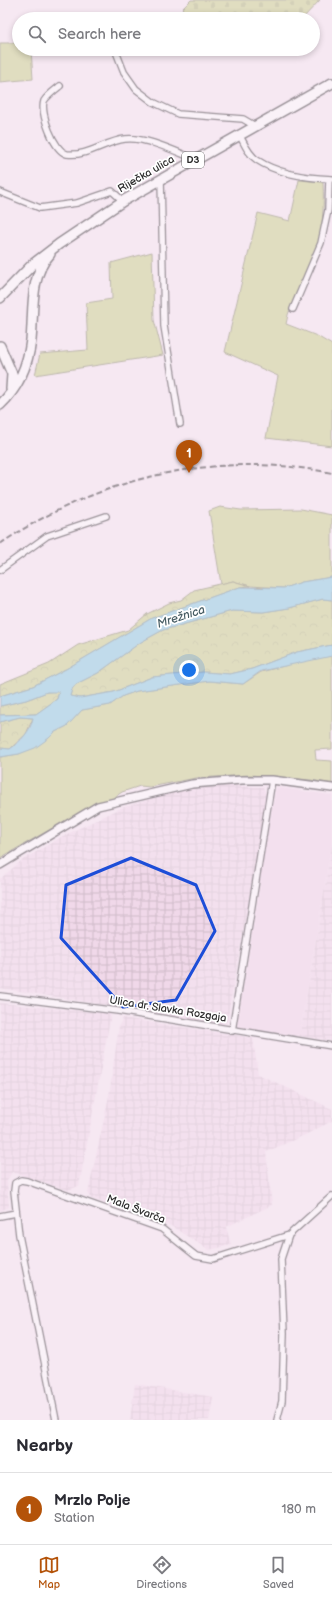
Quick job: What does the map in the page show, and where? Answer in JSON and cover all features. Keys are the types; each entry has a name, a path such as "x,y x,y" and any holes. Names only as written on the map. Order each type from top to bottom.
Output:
{"main road":[{"name":"Riječka ulica","path":"0,298 33,264 59,244 123,201 161,178 332,83"},
{"name":"Riječka ulica","path":"0,405 10,395 27,362 31,340 36,283 47,256 59,244"},
{"path":"0,346 8,362 13,380 10,395"}],"street":[{"path":"118,56 124,72 136,89 153,102 178,114 243,119 255,126"},
{"path":"60,86 45,100 43,108 53,141 58,150 65,154 75,155 126,138 143,141 196,159"},
{"path":"239,134 248,151 257,160 296,176 330,179 328,210 321,243 293,309"},
{"path":"161,178 164,326 180,424"},
{"path":"0,192 40,208 77,203 112,191 123,201"},
{"path":"0,355 8,362"},
{"path":"0,570 47,536 106,516"},
{"path":"0,864 98,806 192,784 242,780 272,780 332,788"},
{"path":"232,1031 272,780"},
{"name":"Ulica dr. Slavka Rozgaja","path":"0,996 118,1011 232,1031 332,1046"},
{"name":"Mala Švarča","path":"16,1213 14,1191 15,1183 21,1180 162,1228 196,1256 213,1259 289,1235 332,1196"},
{"path":"0,1216 16,1213 56,1420"},
{"path":"277,1420 282,1401 284,1333 281,1259 289,1235"}],"highlighted area":[{"path":"131,858 196,885 215,931 176,1000 123,1007 61,938 66,885"}],"shaded area":[{"path":"233,786 263,787 267,797 227,1022 223,1024 0,988 0,879 21,861 61,837 121,808 167,794 194,789"},
{"path":"276,787 332,795 332,844 300,1036 237,1027 260,884 261,867"},
{"path":"332,844 332,1041 300,1036"},
{"path":"0,1003 111,1014 79,1186 68,1190 12,1172 7,1181 9,1207 0,1211"},
{"path":"123,1018 253,1038 258,1074 332,1109 332,1121 266,1152 272,1205 226,1227 231,1245 209,1250 171,1226 90,1198 88,1193 109,1096 119,1026"},
{"path":"135,1384 213,1397 209,1420 130,1420"}],"green space":[{"path":"191,0 320,0 309,12 185,12 182,9"},
{"path":"0,43 12,43 12,56 31,56 33,79 0,82"},
{"path":"299,180 323,182 322,219 320,238 315,256 291,306 286,324 317,336 332,345 332,446 266,438 278,376 225,352 258,213 290,221"},
{"path":"152,252 154,320 163,355 35,375 40,354 88,350 86,303 112,299 111,263"},
{"path":"220,507 241,510 301,509 332,515 332,577 302,582 284,588 250,586 233,581 221,584 209,511"},
{"path":"233,581 250,586 240,587 152,618 66,669 33,686 0,696 0,684 49,664 78,645 128,630 147,614 169,603 181,600 194,590"},
{"path":"323,599 332,600 332,645 297,652 252,669 230,674 204,672 152,677 114,692 80,698 70,696 72,689 76,684 98,673 141,642 163,630 232,611 263,612 289,608"},
{"path":"322,656 332,656 332,749 315,750 316,760 332,761 332,784 311,780 250,775 196,778 150,787 140,786 122,792 109,801 79,813 0,858 0,757 19,754 49,738 55,732 67,726 82,710 110,705 123,696 137,691 209,681 243,684 261,672"},
{"path":"59,691 57,699 36,714 0,715 0,706 26,700 47,692"},
{"path":"20,717 33,718 26,734 10,749 0,748 0,722"}],"water":[{"name":"Mrežnica","path":"332,577 332,600 323,599 289,608 263,612 232,611 163,630 141,642 98,673 76,684 72,689 70,696 80,698 114,692 152,677 204,672 230,674 252,669 297,652 332,645 332,656 261,671 243,684 209,681 137,691 123,696 110,705 82,710 67,726 55,732 35,748 19,754 0,757 0,748 10,749 18,743 30,727 33,718 20,717 0,722 0,715 36,714 57,699 59,692 47,692 26,700 0,706 0,696 33,686 66,669 152,618 240,587 284,588 302,582"}],"railway":[{"path":"0,544 38,521 77,501 117,486 159,475 201,468 244,465 288,467 332,473"}],"place":[{"name":"Mrzlo Polje","path":"189,473"}]}
